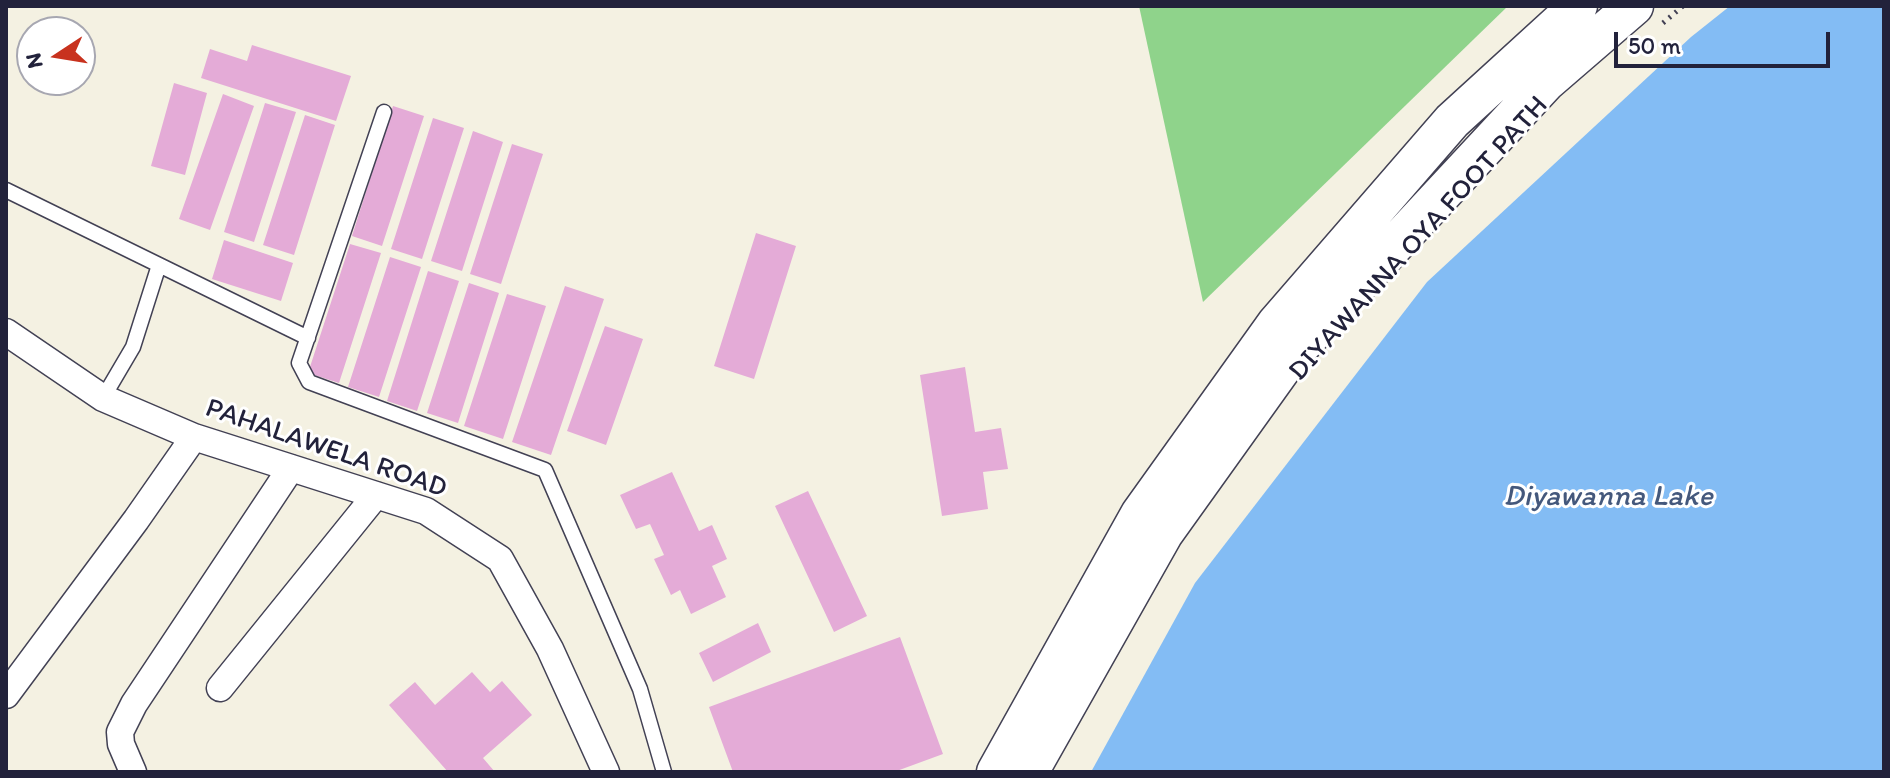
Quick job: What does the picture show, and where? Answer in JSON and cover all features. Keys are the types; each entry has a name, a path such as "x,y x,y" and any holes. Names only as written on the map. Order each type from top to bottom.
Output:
{"main road":[{"path":"996,772 1140,514 1276,324 1452,121 1578,6"},
{"path":"1029,772 1164,533 1290,357 1546,82 1647,16"}],"street":[{"name":"PAHALAWELA ROAD","path":"6,332 103,398 194,437 426,511 500,559 550,649 606,772"},
{"path":"6,695 194,437"},
{"path":"133,772 121,744 120,732 134,704 291,468"},
{"path":"220,688 376,495"}],"lane":[{"path":"384,112 299,363 309,382 545,470 640,689 664,772"},
{"path":"6,190 308,338"},
{"path":"103,398 133,347 159,265"}],"path":[{"path":"1647,16 1683,6"}],"green space":[{"path":"1139,6 1508,6 1203,302"}],"water":[{"name":"Diyawanna Lake","path":"1730,6 1884,6 1884,772 1091,772 1195,583 1427,282 1691,37"}],"building":[{"path":"252,45 351,76 336,121 201,78 210,49 247,61"},
{"path":"174,83 207,93 185,175 151,166"},
{"path":"223,94 254,106 210,230 179,219"},
{"path":"265,103 296,112 254,242 224,232"},
{"path":"393,106 424,116 382,246 352,236"},
{"path":"305,115 335,125 294,255 263,245"},
{"path":"433,118 464,128 422,259 391,249"},
{"path":"473,131 503,142 462,271 431,261"},
{"path":"512,144 543,154 501,284 470,274"},
{"path":"756,233 796,246 754,379 714,366"},
{"path":"224,240 293,263 281,301 212,279"},
{"path":"350,244 381,253 339,383 308,373"},
{"path":"390,257 421,267 379,397 348,387"},
{"path":"428,271 459,281 417,411 387,401"},
{"path":"469,283 499,293 458,423 427,413"},
{"path":"565,286 604,299 551,455 512,442"},
{"path":"507,294 546,306 503,439 464,426"},
{"path":"605,326 643,339 606,445 567,431"},
{"path":"965,367 975,432 1001,428 1008,469 983,472 988,509 942,516 920,375"},
{"path":"672,472 699,531 712,525 727,559 712,566 726,597 691,614 680,590 671,595 654,559 664,555 650,524 636,529 620,495"},
{"path":"808,491 867,616 834,632 775,506"},
{"path":"758,623 771,652 713,682 699,653"},
{"path":"900,637 943,754 894,772 733,772 709,707"},
{"path":"472,672 490,692 502,681 532,715 483,758 495,772 448,772 389,705 415,682 435,705"}]}
